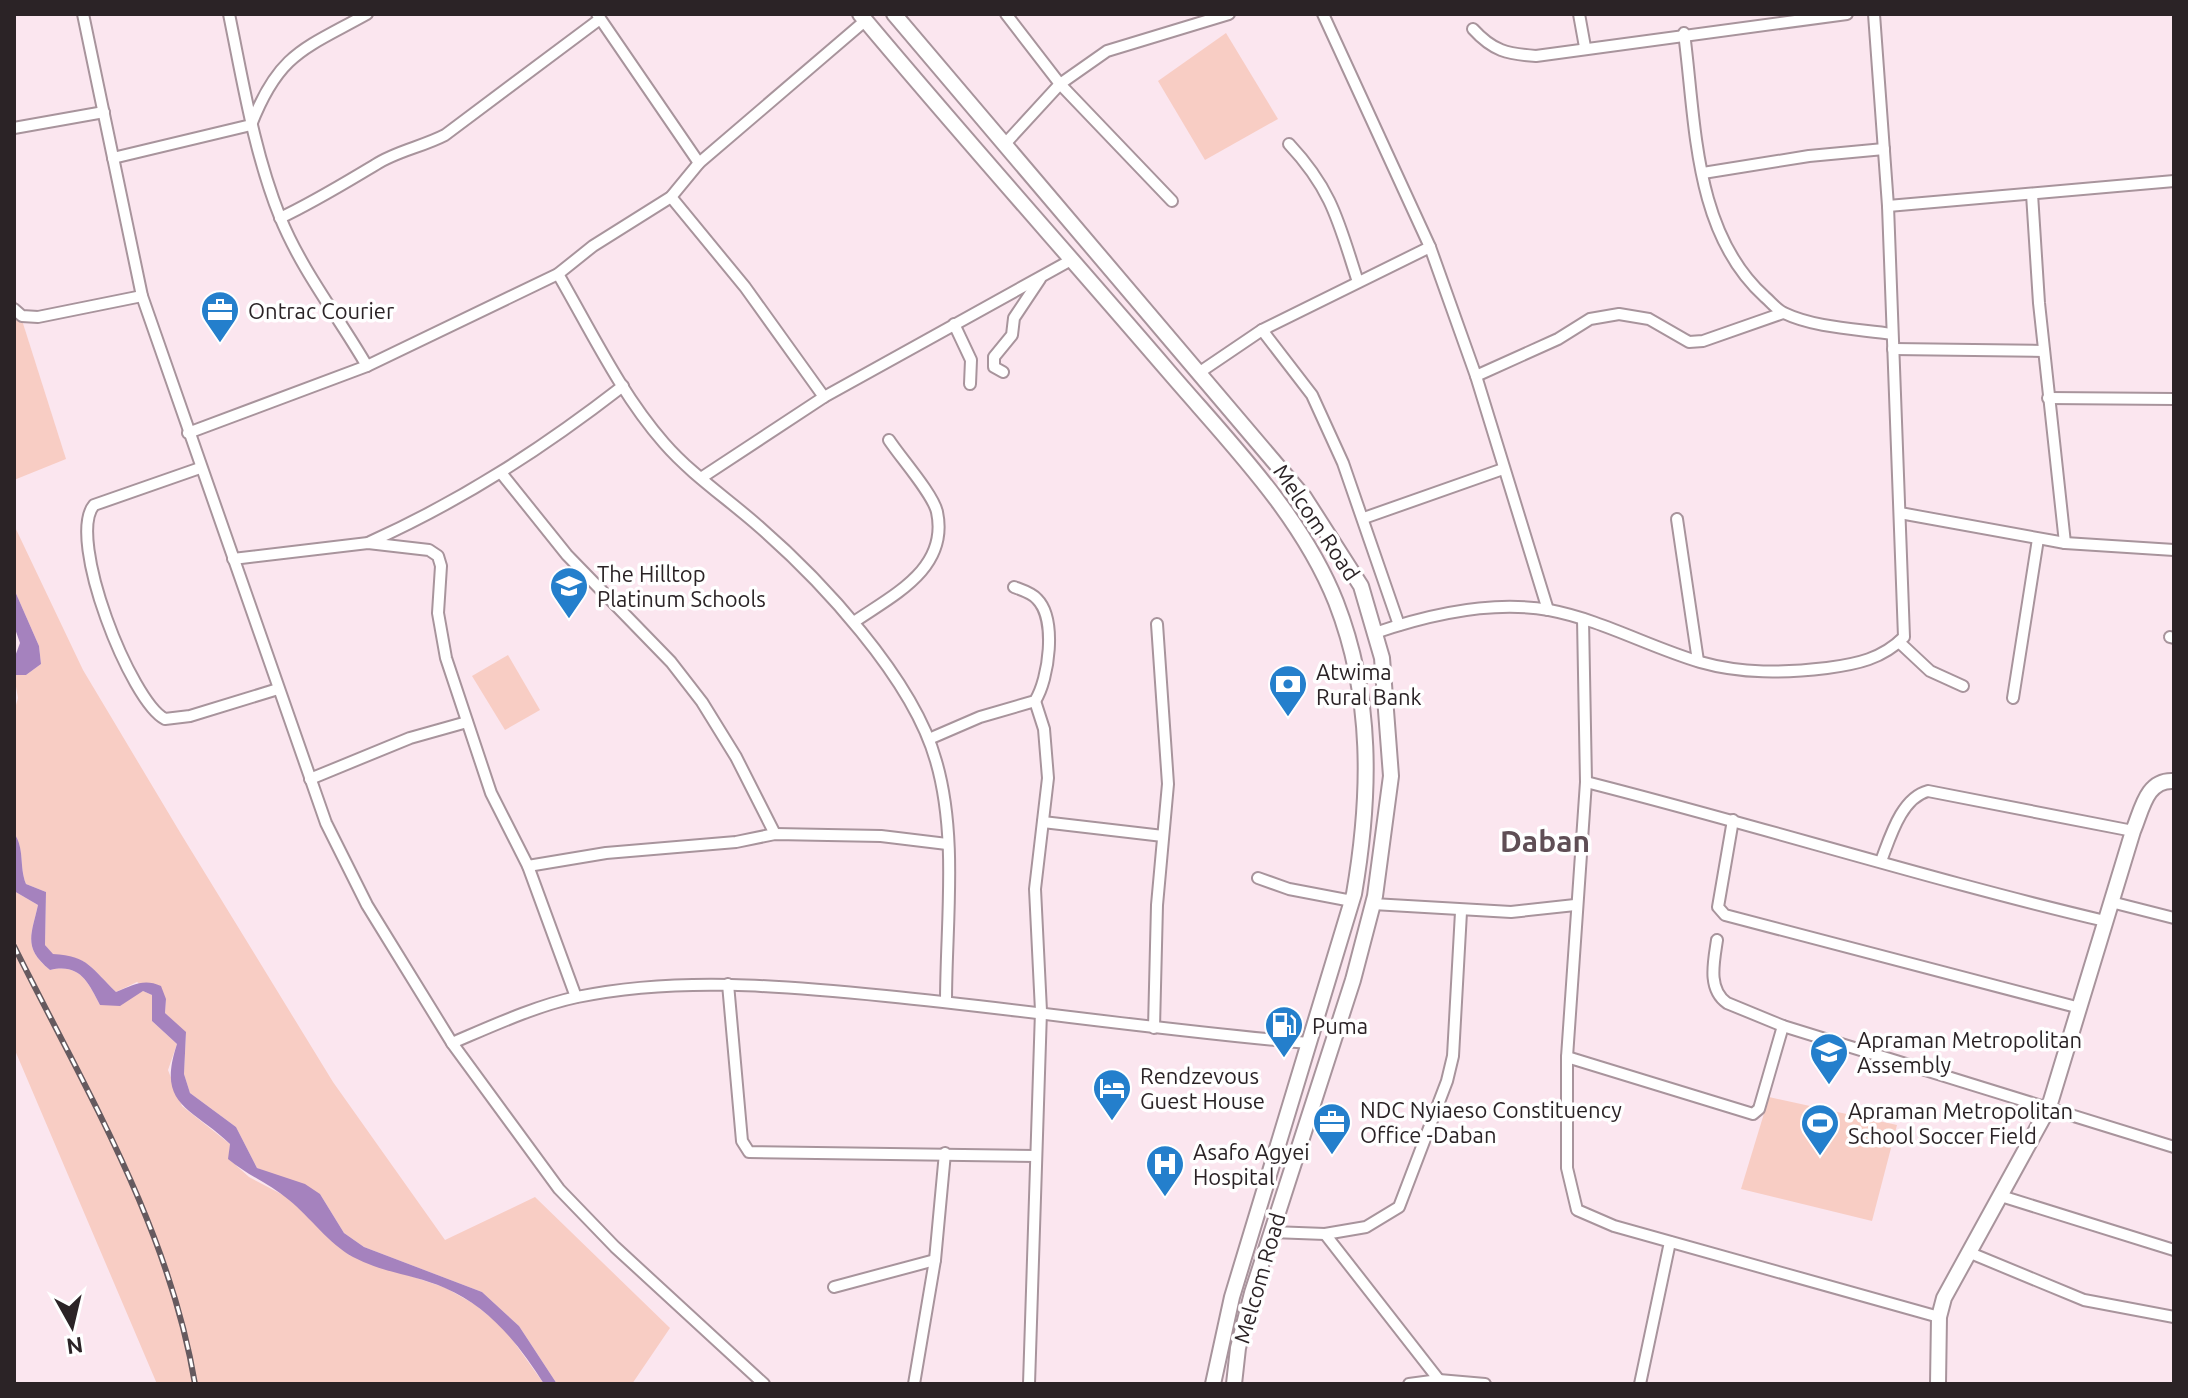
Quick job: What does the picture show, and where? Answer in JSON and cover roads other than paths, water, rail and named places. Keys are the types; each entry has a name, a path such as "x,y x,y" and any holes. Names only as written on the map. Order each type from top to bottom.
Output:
{"main road":[{"name":"Melcom Road","path":"894,14 1259,439 1327,529 1361,586 1375,633 1385,679 1391,776 1373,904 1245,1318 1234,1384"},
{"path":"866,16 982,159 1073,259 1250,465 1297,532 1335,599 1358,673 1368,754 1364,834 1352,901 1232,1297 1213,1384"},
{"path":"1349,642 1375,633"},
{"path":"1938,1384 1939,1317 1944,1298 2049,1107 2133,831 2150,790 2171,776"},
{"path":"1309,1043 1329,1051"}],"street":[{"path":"83,14 142,296 326,823 367,905 452,1043 559,1189 615,1247 764,1384"},
{"path":"229,14 251,125 280,218 319,295 340,320 367,366"},
{"path":"251,125 266,91 294,55 367,14"},
{"path":"1006,14 1060,84 1172,201"},
{"path":"1185,14 1192,25"},
{"path":"1004,145 1060,84 1107,51 1229,14"},
{"path":"1323,14 1430,247 1476,376 1548,610"},
{"path":"1579,14 1585,47"},
{"path":"1473,29 1488,45 1505,54 1536,56 1684,33 1847,14"},
{"path":"1375,633 1466,610 1548,610 1583,619 1698,661 1734,669 1785,673 1876,658 1904,637 1888,206 1874,14"},
{"path":"280,218 346,185 375,164 421,148 445,135 598,16 699,163"},
{"path":"188,433 367,366 558,274 593,246 671,197 699,163 866,16"},
{"path":"1684,33 1709,206 1722,241 1753,286 1783,313"},
{"path":"14,128 104,112"},
{"path":"113,158 251,125"},
{"path":"1289,144 1317,173 1328,195 1358,282"},
{"path":"1703,173 1809,156 1884,149"},
{"path":"1888,206 2174,181"},
{"path":"2032,194 2048,398 2065,543"},
{"path":"671,197 745,287 824,397"},
{"path":"1200,372 1262,330 1430,247"},
{"path":"701,478 824,397 1073,259"},
{"path":"558,274 623,386 662,441 801,566 854,622 912,706 929,739 942,788 947,844 946,1002"},
{"path":"1003,372 994,367 994,357 1012,335 1014,318 1041,278"},
{"path":"14,309 22,316 38,317 142,296"},
{"path":"1476,376 1558,339 1590,319 1619,314 1649,319 1689,342 1703,341 1783,313 1892,334"},
{"path":"954,324 971,360 970,384"},
{"path":"1262,330 1312,395 1364,518 1399,625"},
{"path":"1893,349 2044,351"},
{"path":"368,543 440,510 502,474 623,386"},
{"path":"2048,398 2174,399"},
{"path":"854,622 916,578 931,561 937,538 937,510 889,440"},
{"path":"200,468 105,500 89,511 88,548 103,612 149,701 165,719 190,716 278,689"},
{"path":"1364,518 1503,469"},
{"path":"502,474 567,555 671,662 702,702 736,757 775,834"},
{"path":"1900,513 2065,543 2174,550"},
{"path":"1677,519 1698,661"},
{"path":"2013,698 2038,539"},
{"path":"233,559 368,543 429,550 438,556 441,566 438,613 446,658 491,793 528,866 576,997"},
{"path":"929,739 980,717 1035,701 1042,689 1048,664 1047,613 1036,597 1014,587"},
{"path":"1583,619 1586,782 1575,905 1567,1057 1567,1168 1577,1210 1670,1242 1939,1317"},
{"path":"1154,1028 1157,905 1167,752 1157,624"},
{"path":"1899,642 1930,671 1963,686"},
{"path":"1029,1384 1041,1011 1035,905 1047,747 1035,701"},
{"path":"310,779 410,738 467,722"},
{"path":"1586,782 2105,921"},
{"path":"1881,861 1903,812 1913,800 1928,791 2133,831"},
{"path":"1733,820 1718,907 1725,915 2080,1008"},
{"path":"1043,822 1163,836"},
{"path":"528,866 606,853 736,842 775,834 881,836 947,844"},
{"path":"1258,878 1280,887 1352,901"},
{"path":"2111,902 2174,918"},
{"path":"1373,904 1461,912 1543,910 1575,905"},
{"path":"1272,1232 1325,1234 1366,1227 1399,1207 1407,1192 1453,1056 1461,912"},
{"path":"1717,940 1713,975 1719,997 1783,1026 2173,1143"},
{"path":"452,1043 576,997 659,985 728,984 779,985 1041,1011 1154,1028 1309,1043"},
{"path":"728,984 742,1141 749,1152 1036,1156"},
{"path":"1567,1057 1753,1114 1759,1109 1783,1026"},
{"path":"914,1384 935,1260 945,1153"},
{"path":"2001,1196 2174,1250"},
{"path":"1325,1234 1439,1380"},
{"path":"1640,1384 1670,1242"},
{"path":"1968,1252 2084,1300 2174,1317"},
{"path":"834,1287 935,1260"},
{"path":"1409,1384 1439,1380 1485,1384"}],"railway":[{"path":"14,946 95,1105 145,1214 183,1326 195,1384"}],"place":[{"name":"Ontrac Courier","path":"220,344"},
{"name":"The Hilltop Platinum Schools","path":"569,620"},
{"name":"Atwima Rural Bank","path":"1288,718"},
{"name":"Puma","path":"1284,1059"},
{"name":"Apraman Metropolitan Assembly","path":"1829,1086"},
{"name":"Rendzevous Guest House","path":"1112,1122"},
{"name":"NDC Nyiaeso Constituency Office -Daban","path":"1332,1156"},
{"name":"Apraman Metropolitan School Soccer Field","path":"1820,1157"},
{"name":"Asafo Agyei Hospital","path":"1165,1198"}],"district":[{"name":"Daban","path":"1545,841"}]}
